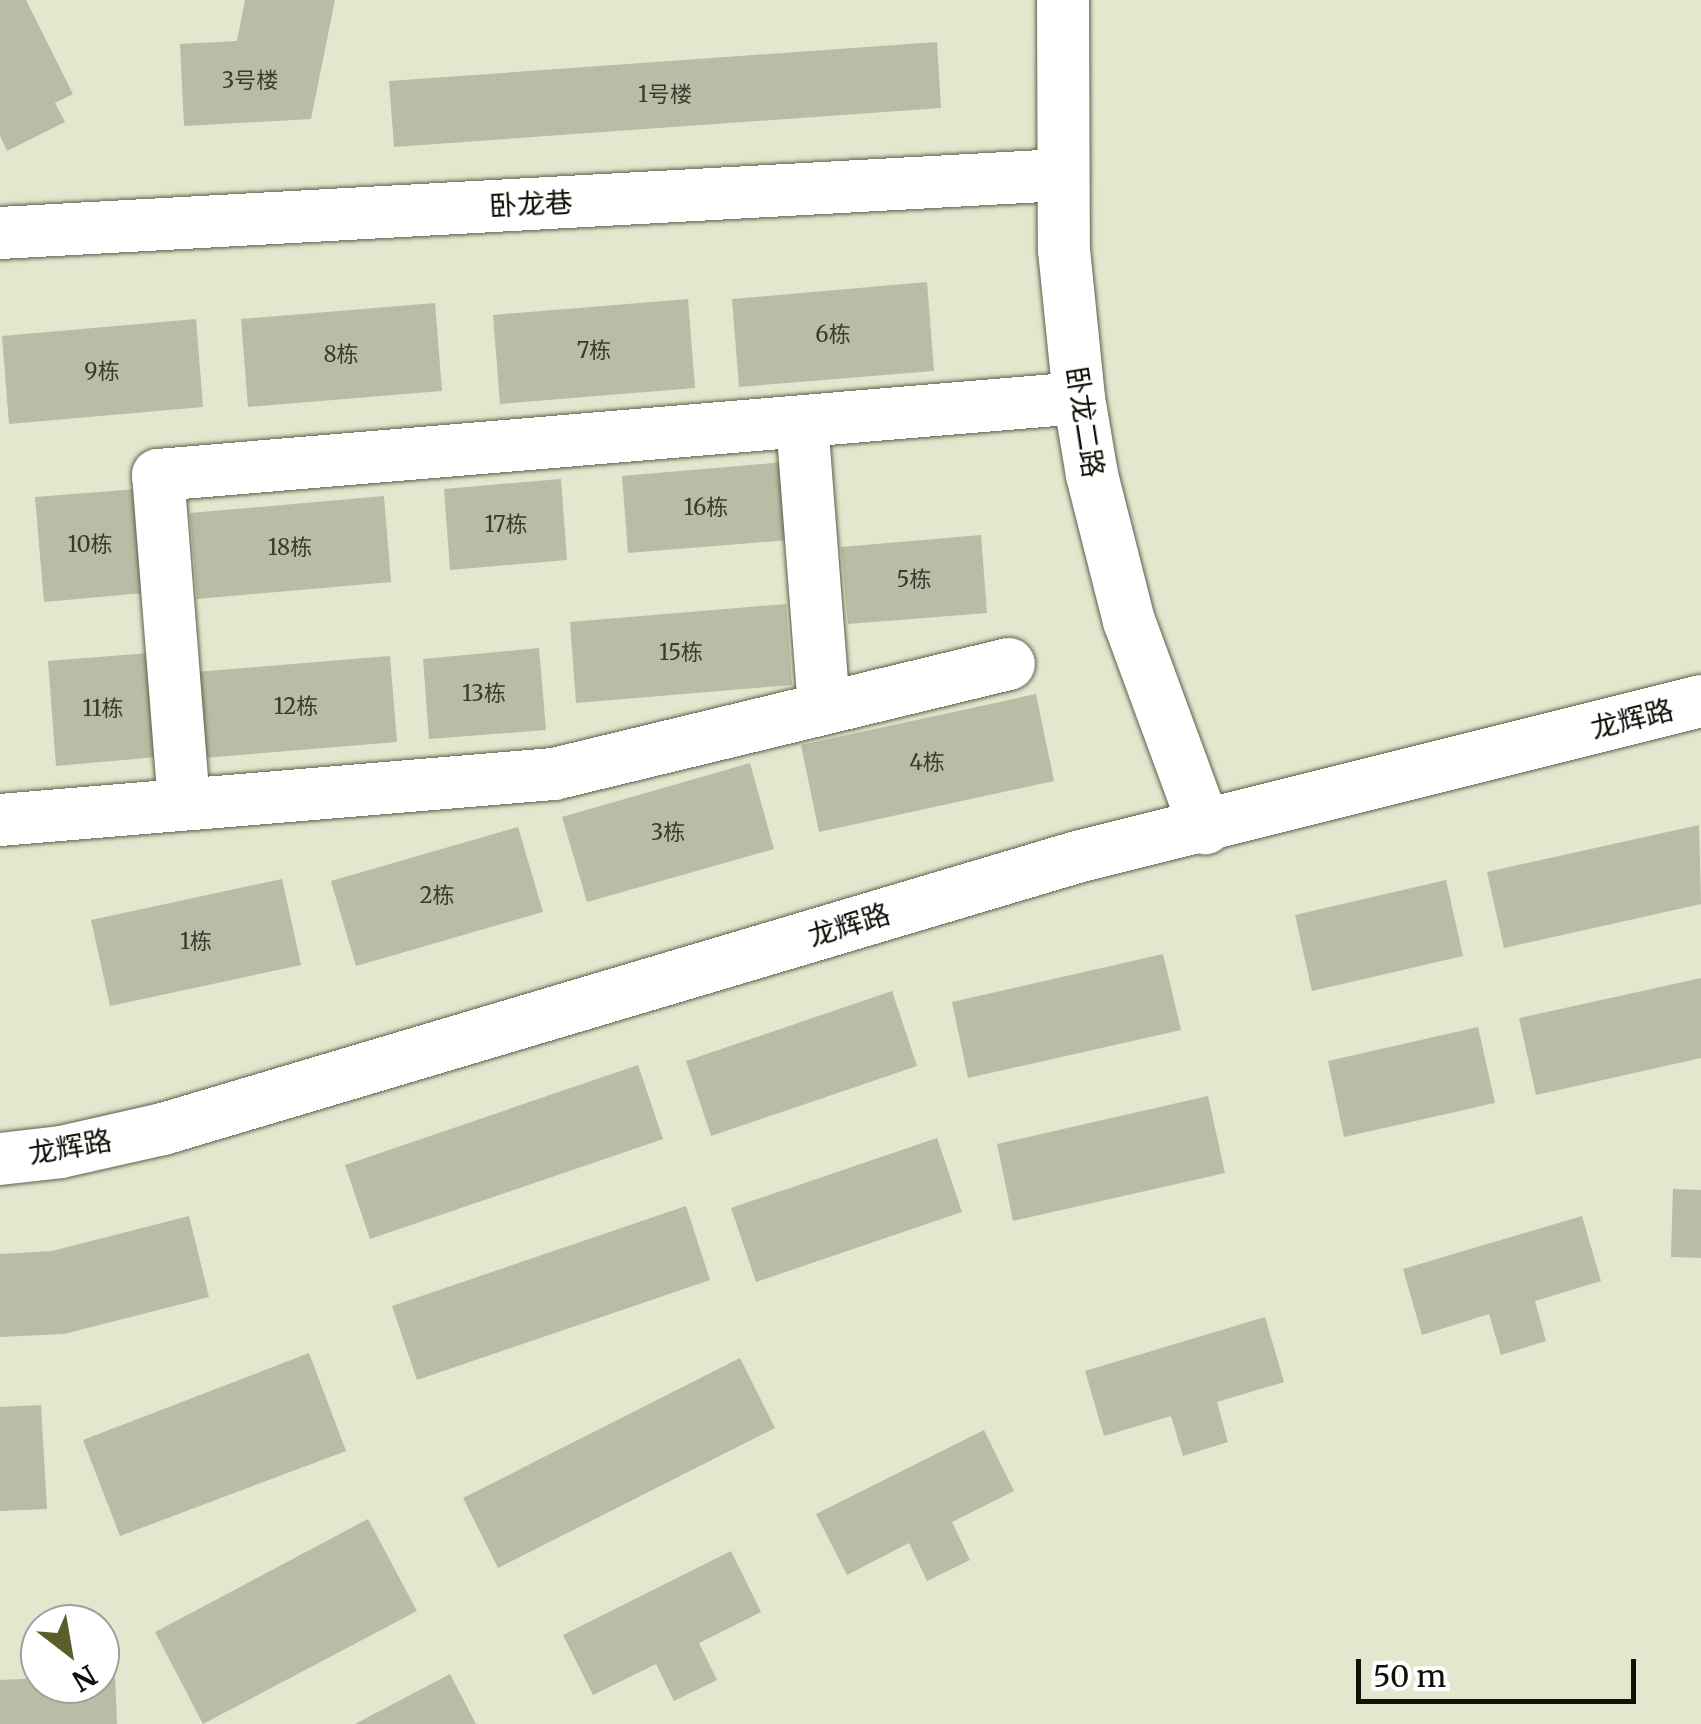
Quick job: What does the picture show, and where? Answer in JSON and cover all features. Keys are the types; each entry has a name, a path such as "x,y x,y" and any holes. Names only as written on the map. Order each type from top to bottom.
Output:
{"street":[{"name":"卧龙二路","path":"1063,0 1061,175 1079,398 1096,493 1129,622 1205,828"},
{"name":"卧龙巷","path":"0,233 1061,175"},
{"path":"184,804 158,475 1079,398"},
{"path":"802,422 824,708"},
{"path":"0,820 554,774 1010,664"},
{"name":"龙辉路","path":"0,1159 62,1152 163,1129 1078,858 1701,701"}],"building":[{"path":"0,0 26,0 73,94 55,103 65,122 7,151 0,136"},
{"path":"245,0 335,0 311,119 184,126 180,44 237,41"},
{"path":"937,42 941,108 394,147 389,81"},
{"path":"927,282 934,371 739,387 732,299"},
{"path":"688,299 695,388 500,404 493,315"},
{"path":"435,303 442,391 248,407 241,319"},
{"path":"196,319 203,407 9,424 2,336"},
{"path":"784,462 790,540 628,553 622,476"},
{"path":"561,479 567,560 450,570 444,489"},
{"path":"137,489 144,593 44,602 35,497"},
{"path":"384,496 391,582 197,599 190,513"},
{"path":"981,535 987,613 848,624 841,547"},
{"path":"786,604 792,685 576,703 570,622"},
{"path":"539,648 546,730 429,739 423,659"},
{"path":"149,653 157,757 56,766 48,661"},
{"path":"390,656 397,742 203,758 196,672"},
{"path":"1036,694 1054,781 819,832 801,745"},
{"path":"750,763 774,849 587,902 562,817"},
{"path":"1699,825 1701,904 1504,948 1487,872"},
{"path":"518,827 543,912 356,966 331,881"},
{"path":"282,879 301,965 110,1006 91,920"},
{"path":"1446,880 1463,956 1312,991 1295,915"},
{"path":"1163,954 1181,1030 968,1078 952,1002"},
{"path":"1701,978 1701,1058 1536,1095 1519,1018"},
{"path":"892,991 917,1066 711,1136 686,1061"},
{"path":"1478,1027 1495,1103 1344,1137 1328,1061"},
{"path":"638,1065 663,1139 370,1239 345,1165"},
{"path":"1208,1096 1225,1173 1013,1221 997,1144"},
{"path":"937,1138 962,1212 756,1282 731,1208"},
{"path":"1673,1189 1701,1190 1701,1258 1671,1257"},
{"path":"686,1206 710,1280 417,1380 392,1306"},
{"path":"189,1216 209,1297 64,1334 0,1337 0,1254 52,1251"},
{"path":"1582,1216 1601,1281 1535,1301 1546,1341 1501,1355 1489,1314 1422,1335 1403,1269"},
{"path":"1265,1317 1284,1382 1217,1402 1228,1442 1183,1456 1171,1416 1104,1436 1085,1371"},
{"path":"309,1353 346,1451 120,1536 83,1440"},
{"path":"740,1358 775,1428 498,1568 463,1498"},
{"path":"41,1405 47,1509 0,1511 0,1407"},
{"path":"984,1430 1014,1491 952,1522 970,1560 927,1581 909,1543 847,1575 816,1514"},
{"path":"368,1519 417,1611 203,1724 155,1632"},
{"path":"731,1551 761,1612 699,1643 717,1680 674,1701 656,1664 593,1695 563,1635"},
{"path":"450,1674 476,1724 355,1724"},
{"path":"20,1679 20,1704 116,1704 117,1724 0,1724 0,1680"}]}
